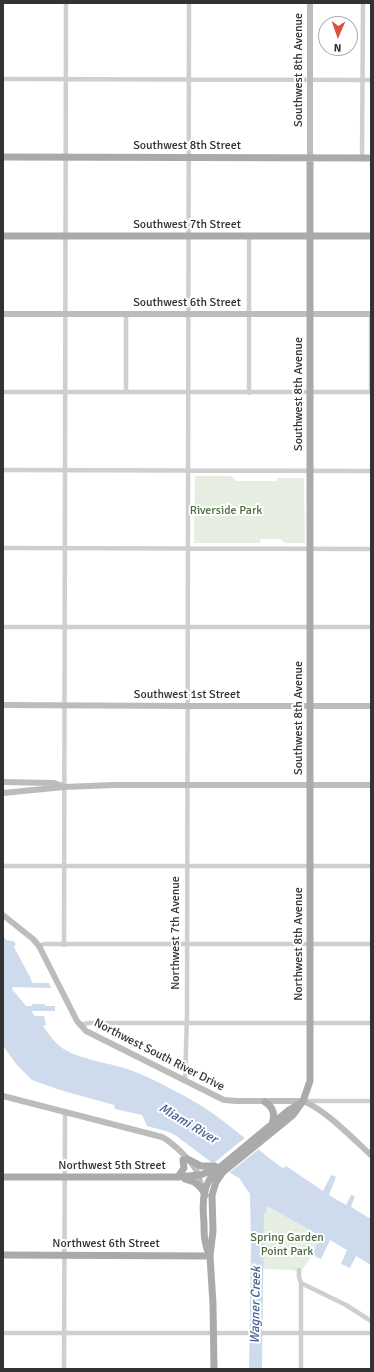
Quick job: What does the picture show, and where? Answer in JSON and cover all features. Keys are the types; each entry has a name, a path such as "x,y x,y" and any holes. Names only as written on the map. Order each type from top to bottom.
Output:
{"main road":[{"name":"Southwest 8th Street","path":"3,157 371,158"},
{"name":"Southwest 8th Avenue","path":"310,158 310,785"},
{"name":"Southwest 7th Street","path":"3,236 371,236"},
{"name":"Northwest 8th Avenue","path":"302,1101 310,1081 310,785"},
{"path":"272,1124 302,1101"},
{"path":"212,1240 209,1231 204,1191 192,1181 178,1177 184,1168 185,1160 198,1165 210,1174 223,1172 266,1134 293,1115 302,1101"},
{"path":"265,1102 273,1109 274,1117 266,1134"},
{"name":"Northwest 5th Street","path":"3,1177 178,1177 210,1174 266,1134"},
{"path":"210,1174 204,1191 202,1206 205,1245 210,1256"},
{"path":"210,1174 213,1231 210,1256 214,1334 214,1369"},
{"name":"Northwest 6th Street","path":"3,1255 210,1256"}],"street":[{"path":"64,944 66,3"},
{"name":"Northwest 7th Avenue","path":"185,1081 187,1022 188,3"},
{"name":"Southwest 8th Avenue","path":"310,3 310,158"},
{"path":"362,158 363,3"},
{"path":"3,79 371,80"},
{"path":"249,236 249,393"},
{"name":"Southwest 6th Street","path":"3,314 371,314"},
{"path":"126,314 126,392"},
{"path":"3,392 310,393 371,391 371,314"},
{"path":"3,470 371,471"},
{"path":"3,548 371,549"},
{"path":"3,627 371,627"},
{"name":"Southwest 1st Street","path":"3,705 371,706"},
{"path":"3,782 54,782 64,787"},
{"path":"3,793 64,787 114,785 371,785"},
{"path":"3,866 371,866"},
{"name":"Northwest South River Drive","path":"3,915 33,939 39,946 79,1025 90,1033 224,1100 265,1102 302,1101 322,1111 371,1155"},
{"path":"39,946 44,944 371,944"},
{"path":"79,1025 89,1023 187,1022 371,1023"},
{"path":"3,1096 162,1137 167,1140 169,1145 197,1172 197,1176 204,1191"},
{"path":"302,1101 371,1101"},
{"path":"64,1369 65,1111"},
{"path":"299,1270 301,1283 302,1369"},
{"path":"301,1283 350,1307 371,1321"},
{"path":"3,1333 371,1333"}],"green space":[{"name":"Riverside Park","path":"195,476 231,476 237,481 277,481 277,478 304,478 305,543 285,543 280,539 261,539 260,543 194,543"},
{"name":"Spring Garden Point Park","path":"269,1207 320,1236 312,1255 301,1272 291,1270 262,1269 264,1213"}],"water":[{"path":"3,932 6,940 13,941 16,944 14,947 32,983 49,983 51,988 13,987 12,989 26,1006 32,1006 32,1004 45,1004 45,1006 55,1006 55,1011 32,1012 35,1016 44,1016 46,1025 43,1026 61,1047 83,1057 140,1074 188,1098 213,1113 281,1167 284,1168 286,1166 323,1191 331,1175 336,1177 329,1195 346,1205 351,1195 355,1196 351,1207 371,1219 371,1265 356,1256 350,1268 341,1264 347,1250 330,1240 321,1259 312,1255 320,1236 269,1207 267,1208 266,1213 264,1213 262,1369 249,1369 251,1244 250,1194 239,1178 211,1162 175,1135 147,1126 142,1115 115,1109 114,1105 60,1090 32,1080 17,1065 3,1046"}],"pier":[{"path":"246,1137 260,1148 228,1174 211,1163 215,1162"}],"water label":[{"name":"Miami River","path":"188,1124"},
{"name":"Wagner Creek","path":"256,1305"}]}
